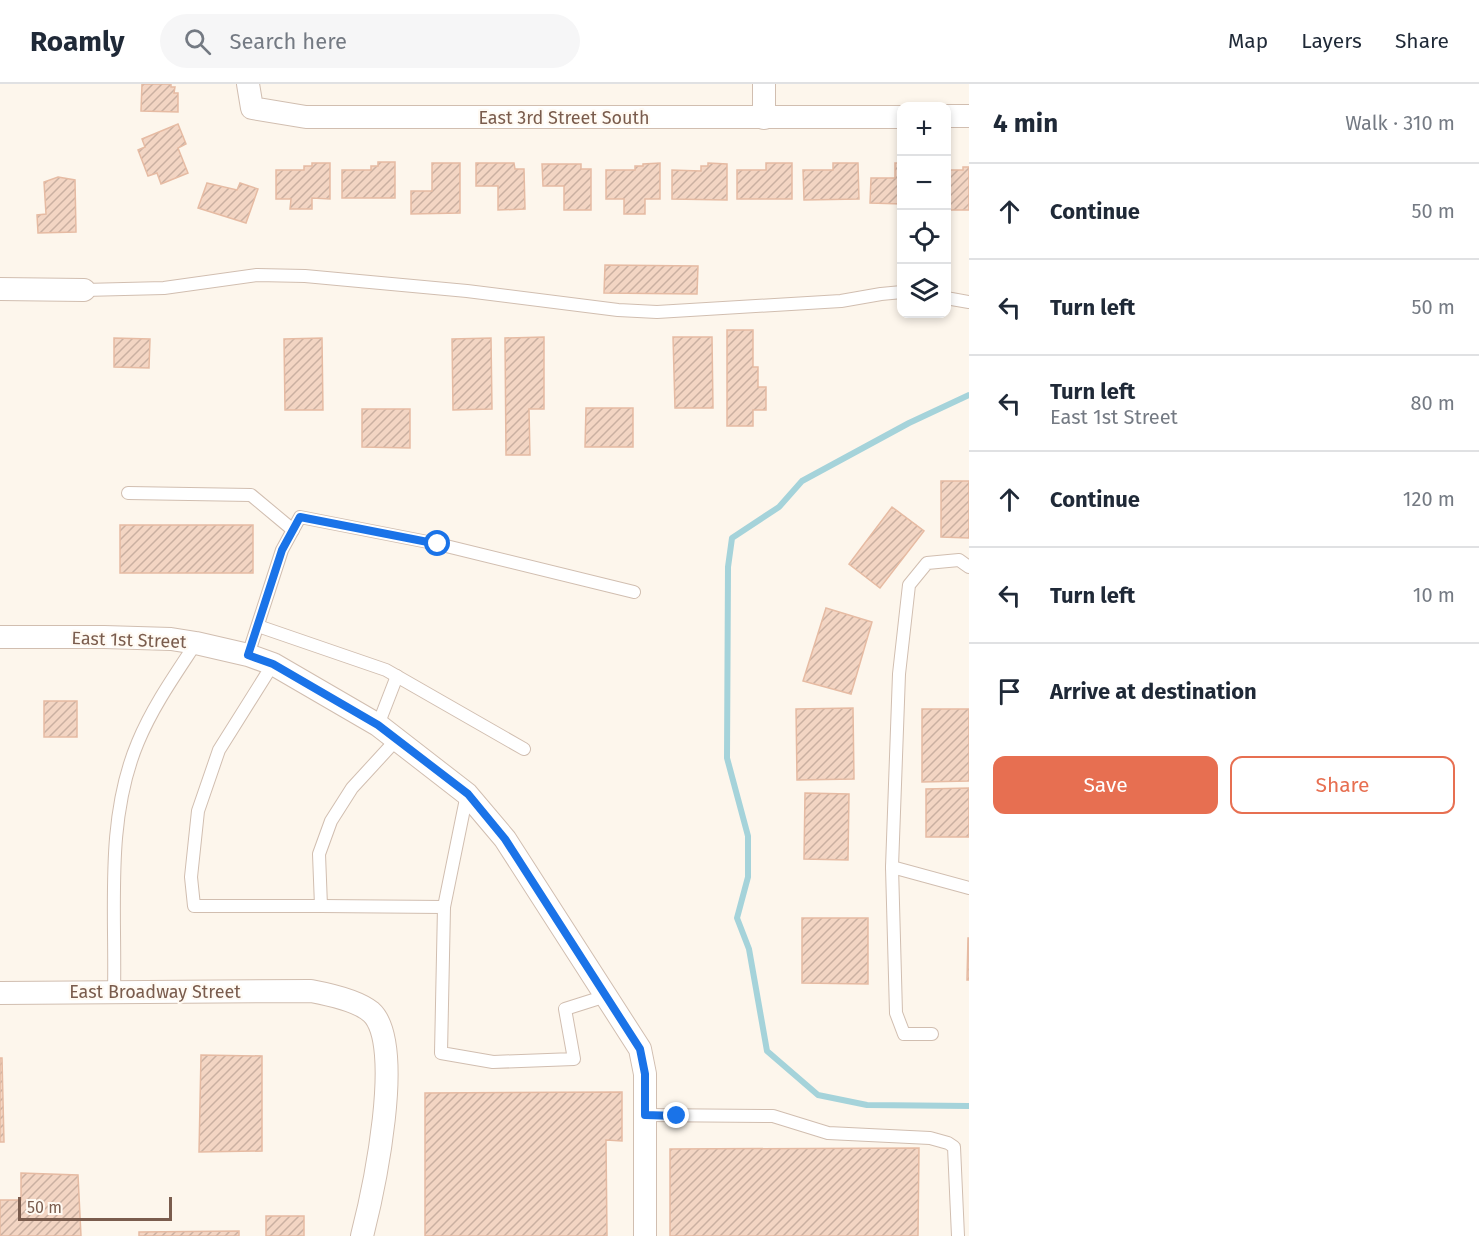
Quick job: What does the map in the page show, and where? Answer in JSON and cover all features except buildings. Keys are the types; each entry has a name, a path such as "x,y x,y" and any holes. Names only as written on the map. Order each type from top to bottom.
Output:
{"street":[{"name":"East 3rd Street South","path":"248,84 252,108 306,117 897,117"},
{"path":"764,84 764,118"},
{"path":"951,117 969,116"},
{"path":"0,289 84,290"},
{"name":"East 1st Street","path":"0,637 171,639 248,655 273,664 378,725 468,794 505,839 640,1049 645,1074 645,1236"},
{"name":"East Broadway Street","path":"0,993 311,991 338,996 371,1012 381,1027 385,1048 387,1085 372,1194 362,1236"}],"lane":[{"path":"84,290 164,288 256,275 305,276 467,291 618,310 657,312 841,301 897,292"},
{"path":"951,299 969,302"},
{"path":"128,493 251,495 292,530"},
{"path":"248,655 282,550 300,517 438,544 634,592"},
{"path":"932,1034 904,1034 896,1013 892,867 899,674 909,585 927,563 959,560 969,567"},
{"path":"258,626 386,670 524,749"},
{"path":"114,992 116,833 123,787 137,743 157,703 196,643"},
{"path":"273,664 219,750 198,811 191,877 194,906 444,908"},
{"path":"378,725 397,676"},
{"path":"321,906 320,854 331,821 352,788 397,739"},
{"path":"468,794 444,908 441,1053 493,1062 574,1059 565,1010 606,996"},
{"path":"892,867 969,888"},
{"path":"645,1115 773,1116 828,1133 930,1138 948,1143 954,1147 958,1236"}],"waterway":[{"path":"969,395 909,423 802,481 779,507 732,538 728,567 727,758 748,836 748,877 737,918 749,949 767,1051 818,1095 867,1105 969,1106"}],"route":[{"path":"438,544 300,517 282,550 248,655 273,664 378,725 468,794 505,839 640,1049 645,1074 645,1115 677,1116"}]}
